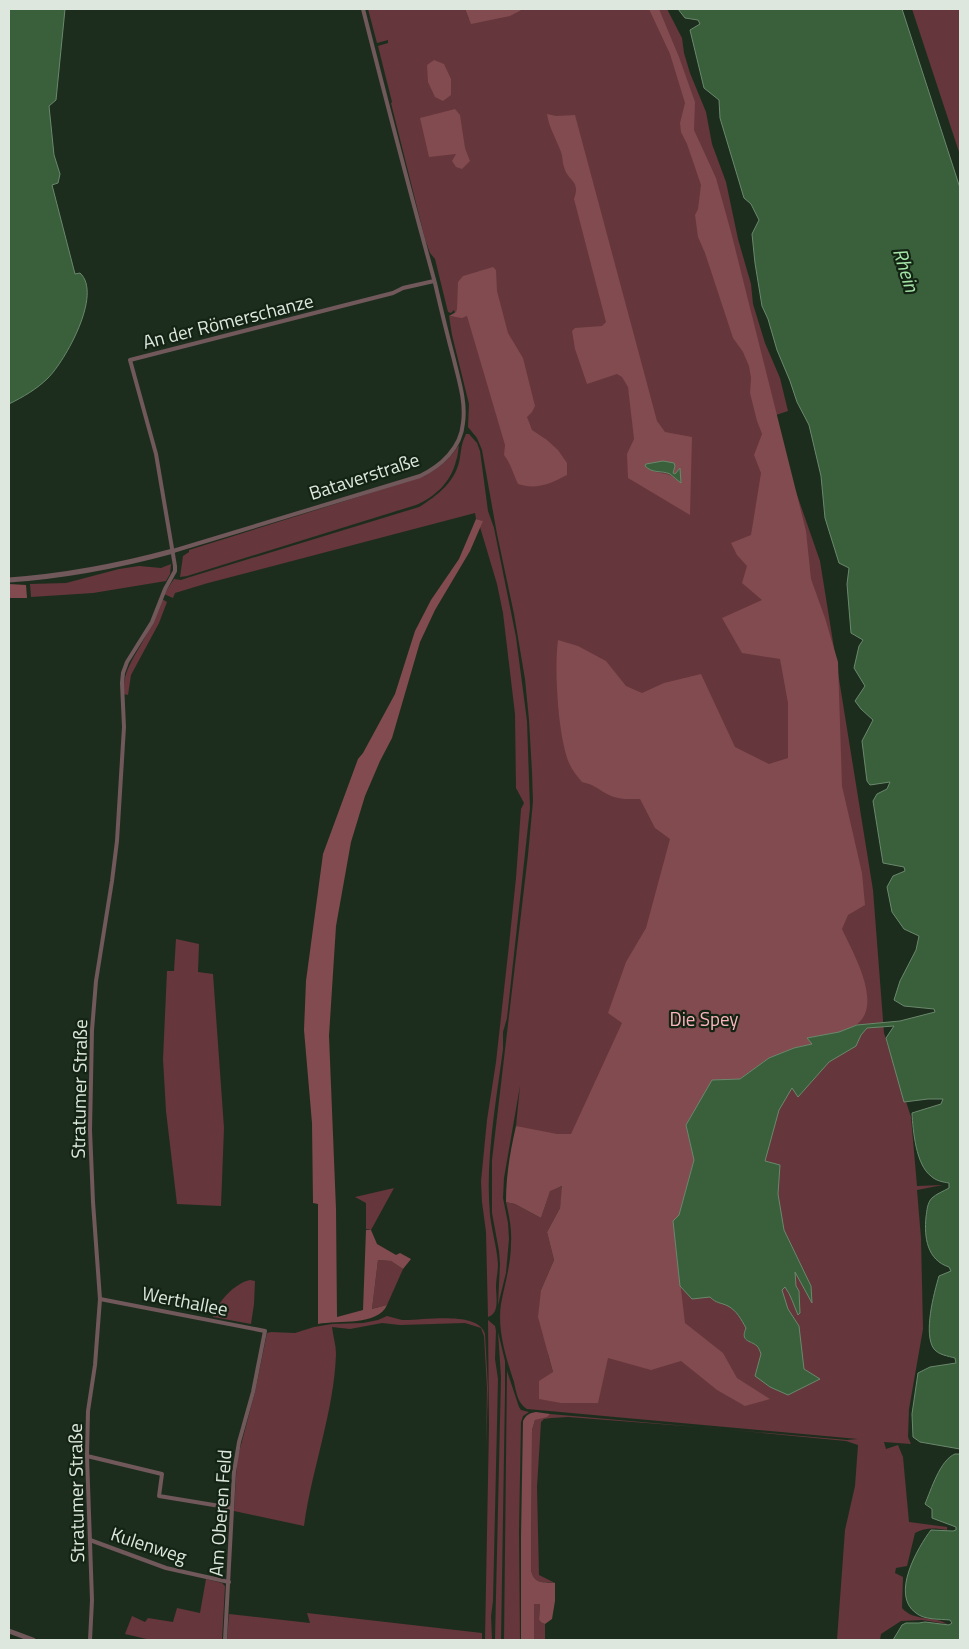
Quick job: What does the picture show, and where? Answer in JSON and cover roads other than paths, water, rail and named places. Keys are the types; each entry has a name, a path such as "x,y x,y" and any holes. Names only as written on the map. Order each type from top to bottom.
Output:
{"street":[{"name":"Bataverstraße","path":"9,580 80,573 126,564 173,551 420,476 430,471 449,456 463,426 464,409 434,281 364,9"},
{"name":"An der Römerschanze","path":"173,551 156,454 130,360 394,293 403,288 434,281"},
{"name":"Stratumer Straße","path":"90,1640 92,1600 87,1456 88,1411 95,1365 100,1299 92,1193 90,1059 96,981 117,841 124,727 123,673 127,662 145,636 174,571 173,551"},
{"name":"Werthallee","path":"100,1299 265,1331"},
{"name":"Am Oberen Feld","path":"225,1640 235,1459 253,1392 265,1331"},
{"path":"87,1456 162,1474 159,1496 232,1508"},
{"name":"Kulenweg","path":"90,1540 166,1568 229,1582"},
{"path":"9,1631 33,1640"}],"water":[{"path":"9,9 65,9 56,100 49,106 54,155 60,174 58,183 52,185 75,274 80,273 86,283 87,296 79,327 72,343 55,369 39,386 9,404"},
{"name":"Rhein","path":"678,9 902,9 960,188 960,1449 920,1442 913,1437 912,1414 918,1373 930,1367 956,1363 955,1358 941,1354 934,1349 929,1334 930,1313 939,1276 951,1271 949,1267 936,1259 929,1247 926,1217 930,1200 949,1188 949,1183 933,1178 926,1171 916,1147 912,1120 912,1113 941,1104 943,1099 904,1102 886,1038 894,1026 867,1028 856,1046 829,1062 798,1097 792,1088 779,1110 765,1161 780,1165 778,1194 784,1230 811,1286 812,1303 795,1272 796,1286 799,1291 800,1313 798,1315 785,1287 782,1290 788,1309 799,1326 804,1369 820,1379 788,1395 770,1387 755,1376 761,1354 757,1346 745,1338 746,1328 736,1313 728,1306 710,1297 692,1299 680,1286 673,1221 679,1215 694,1160 686,1125 712,1080 740,1079 769,1058 794,1048 812,1044 807,1038 839,1032 857,1025 900,1021 935,1012 934,1009 904,1006 894,1000 900,981 916,950 919,936 904,929 892,912 887,887 893,876 905,871 904,867 883,863 873,801 877,794 887,789 890,782 870,785 867,781 862,741 873,720 855,701 865,686 854,668 859,646 863,640 851,633 847,584 849,568 839,563 825,518 821,476 809,425 797,402 762,306 752,234 759,220 751,204 744,198 720,118 719,100 704,88 690,30 700,24 698,20 685,18"},
{"path":"663,461 674,463 673,473 675,474 680,468 681,483 670,474 654,471 645,466 646,464"},
{"path":"955,1454 960,1454 960,1640 893,1640 902,1625 906,1623 925,1622 949,1625 952,1623 950,1620 932,1619 916,1613 909,1605 906,1595 906,1583 914,1559 931,1530 956,1530 956,1527 932,1518 932,1509 925,1504 940,1469"}],"park label":[{"name":"Die Spey","path":"704,1019"}]}
